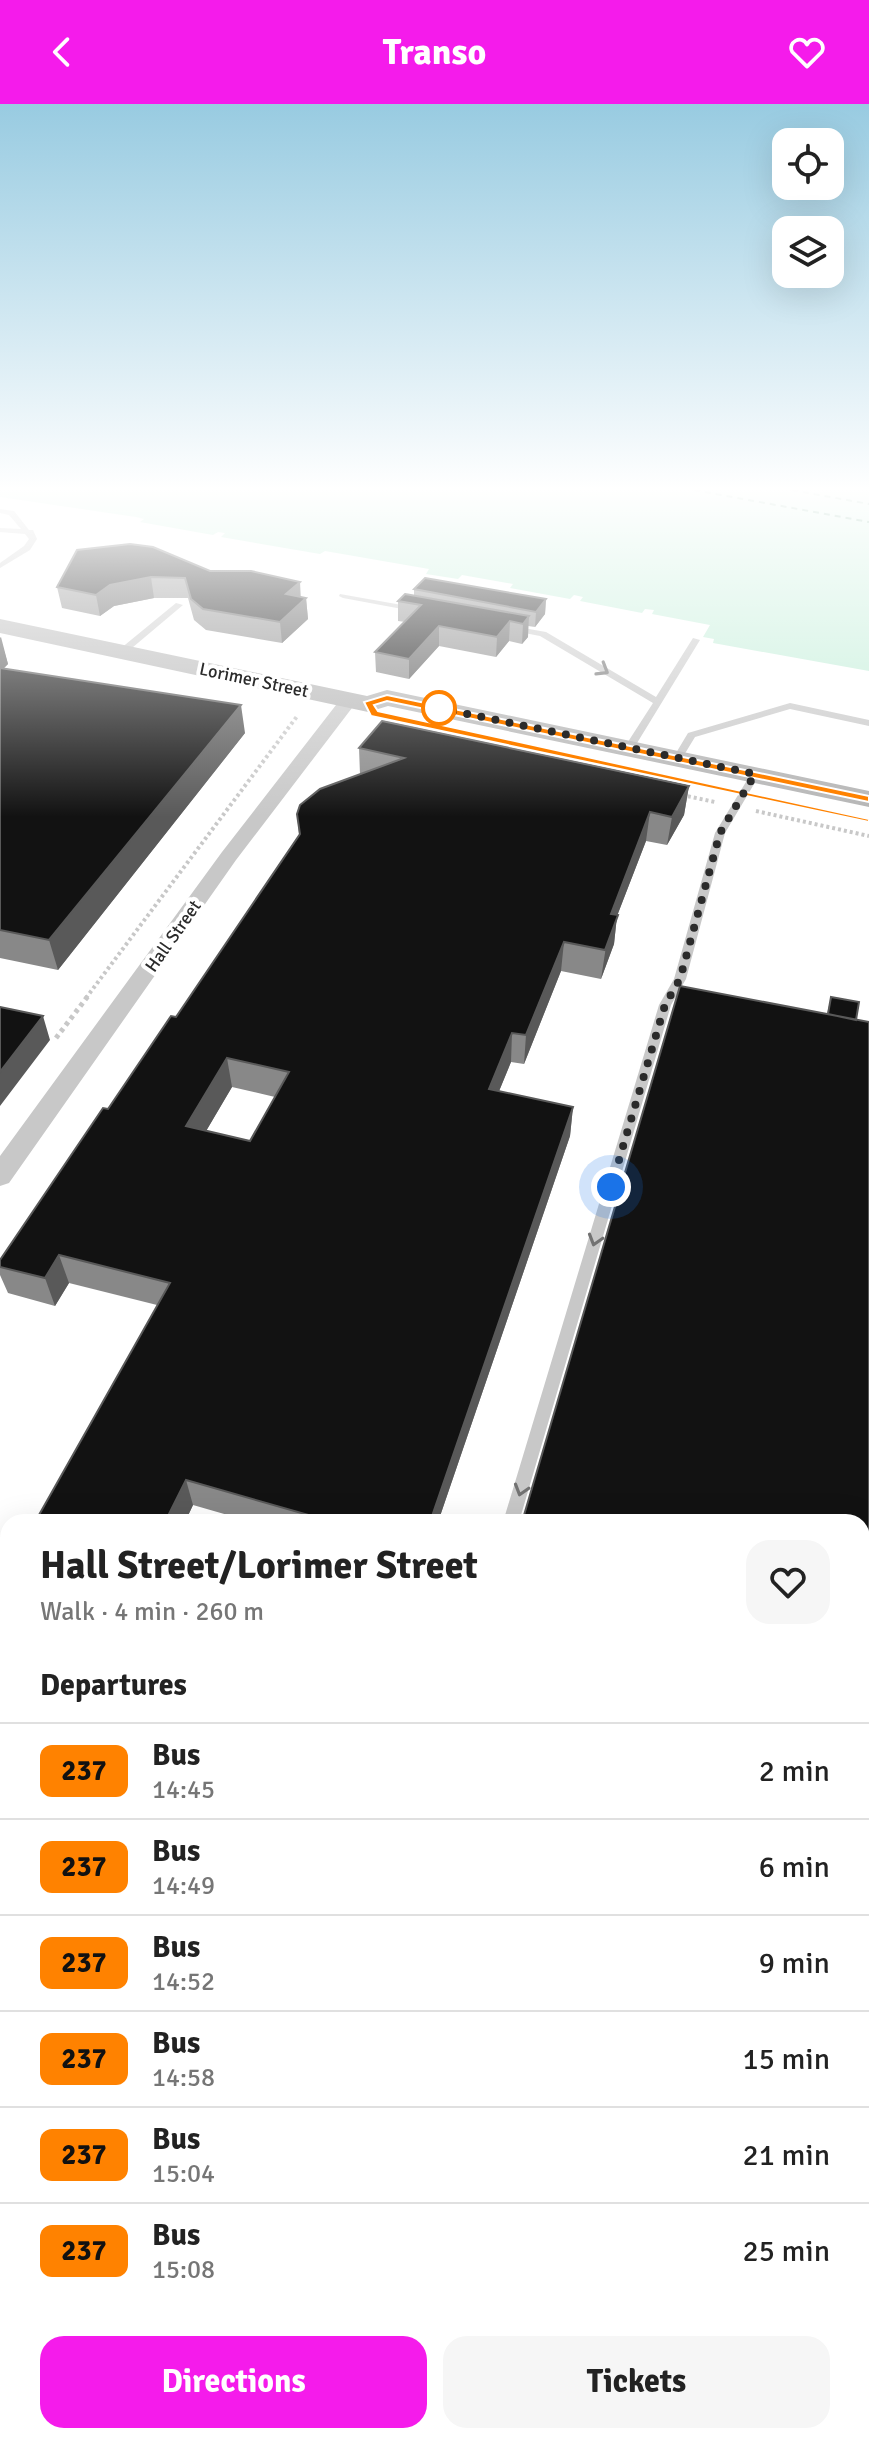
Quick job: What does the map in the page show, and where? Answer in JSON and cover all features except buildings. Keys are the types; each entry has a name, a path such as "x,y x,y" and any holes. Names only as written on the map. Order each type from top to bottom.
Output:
{"main road":[{"name":"Lorimer Street","path":"0,626 358,702 387,698 678,758 745,791 869,799"},
{"name":"Lorimer Street","path":"358,702 375,713 869,819"}],"street":[{"name":"Hall Street","path":"0,1176 229,856 358,702"}],"lane":[{"path":"359,599 420,611"},
{"path":"123,651 179,605"},
{"path":"497,625 543,634 658,702"},
{"path":"629,748 696,640"},
{"path":"678,758 691,735 790,706 869,723"},
{"path":"513,1514 672,1006 720,833 745,791"}],"path":[{"path":"56,1038 299,714"},
{"path":"676,794 745,791 869,836"}],"shaded area":[{"path":"869,599 869,671 713,643 714,639 703,637 710,625 652,614 654,610 645,609 642,613 580,601"}],"bus line":[{"name":"237","path":"869,799 387,698 368,704 375,713 869,819"}],"route":[{"path":"439,708 755,774 720,833 680,979 665,1005 611,1187"}]}
